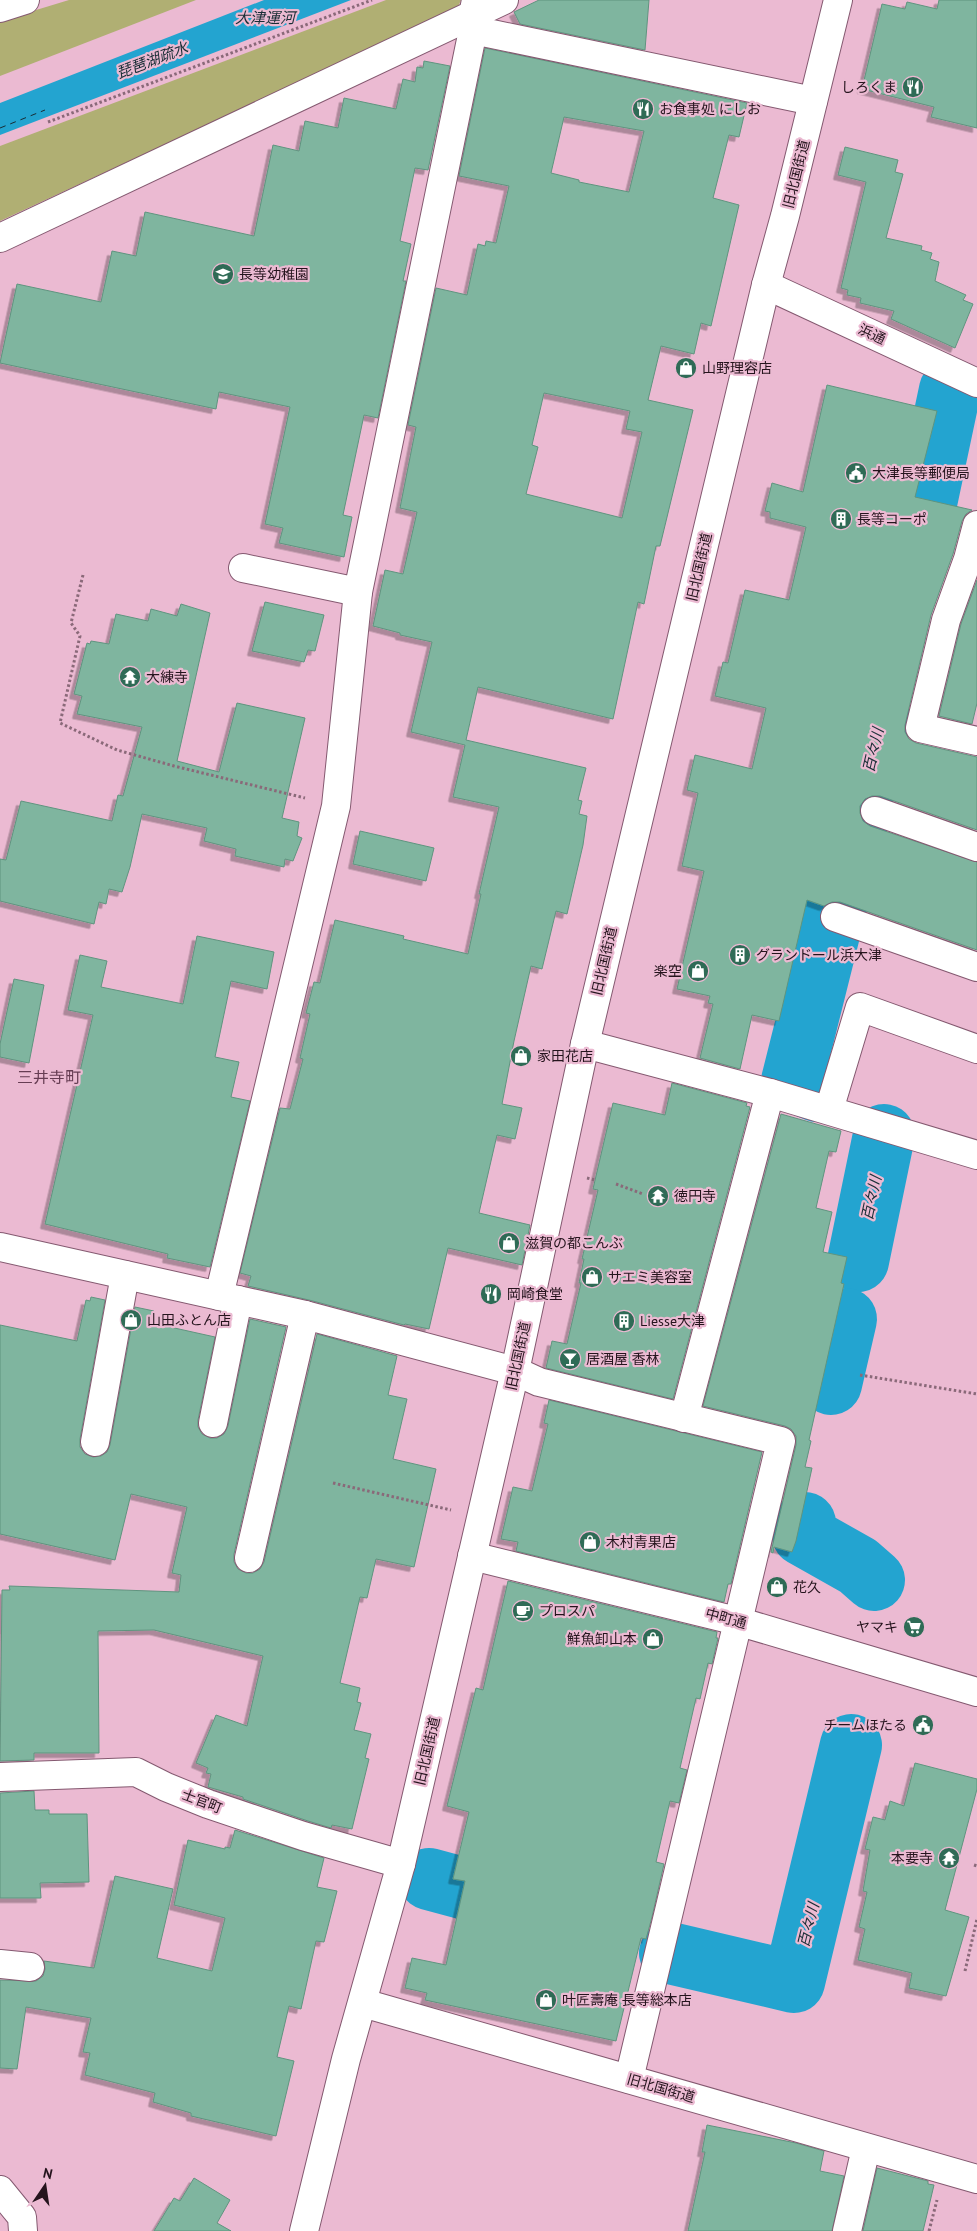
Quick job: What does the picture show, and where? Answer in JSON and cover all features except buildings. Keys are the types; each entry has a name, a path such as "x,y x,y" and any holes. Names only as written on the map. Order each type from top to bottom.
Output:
{"street":[{"path":"0,8 25,0"},
{"path":"0,238 504,0"},
{"name":"旧北国街道","path":"838,0 785,216 766,285 584,1044 515,1371 401,1864 363,2003 977,2179"},
{"path":"474,15 814,101"},
{"path":"213,1423 228,1298 336,806 358,592 474,15"},
{"name":"浜通","path":"766,285 977,383"},
{"path":"977,524 968,559 946,620 920,728 977,741"},
{"path":"243,568 358,592"},
{"path":"875,811 977,847"},
{"path":"835,917 977,967"},
{"path":"829,1110 860,1007 977,1049"},
{"path":"584,1044 770,1093 977,1155"},
{"path":"684,1418 770,1093"},
{"path":"0,1247 305,1315 515,1371 540,1382 781,1441 629,2079"},
{"path":"95,1442 125,1275"},
{"path":"249,1558 305,1315"},
{"name":"中町通","path":"472,1556 737,1621 977,1692"},
{"name":"士官町","path":"0,1776 136,1772 166,1787 240,1815 401,1864"},
{"path":"0,1964 30,1967"},
{"path":"304,2231 346,2059 363,2003"},
{"path":"847,2231 866,2148"},
{"path":"0,2190 22,2217 23,2231"}],"path":[{"path":"48,122 372,0"},
{"path":"83,575 71,623 80,636 60,723 117,750 336,806"},
{"path":"616,1184 643,1194"},
{"path":"860,1375 977,1394"},
{"path":"333,1483 481,1517"},
{"path":"965,1971 977,1919"}],"shaded area":[{"path":"69,0 196,0 0,76 0,21"},
{"path":"386,0 461,0 457,9 0,221 0,146"}],"water":[{"name":"大津運河","path":"264,0 351,0 0,135 0,103"}],"waterway":[{"name":"百々川","path":"909,584 950,390"},
{"name":"百々川","path":"817,1091 792,1081 852,842 880,721"},
{"name":"百々川","path":"858,1261 884,1135"},
{"name":"百々川","path":"831,1384 846,1319"},
{"name":"百々川","path":"805,1523 803,1535 858,1566 874,1580"},
{"name":"百々川","path":"670,1953 794,1982 851,1745"},
{"name":"百々川","path":"429,1879 547,1911"}],"ferry route":[{"path":"0,128 45,110"}],"place":[{"name":"しろくま","path":"913,87"},
{"name":"お食事処 にしお","path":"643,109"},
{"name":"長等幼稚園","path":"223,274"},
{"name":"山野理容店","path":"686,368"},
{"name":"大津長等郵便局","path":"856,473"},
{"name":"長等コーポ","path":"841,519"},
{"name":"大練寺","path":"130,677"},
{"name":"グランドール浜大津","path":"740,955"},
{"name":"楽空","path":"698,971"},
{"name":"家田花店","path":"521,1056"},
{"name":"徳円寺","path":"658,1196"},
{"name":"滋賀の都こんぶ","path":"509,1243"},
{"name":"サエミ美容室","path":"592,1277"},
{"name":"岡崎食堂","path":"491,1294"},
{"name":"山田ふとん店","path":"131,1320"},
{"name":"Liesse大津","path":"624,1321"},
{"name":"居酒屋 香林","path":"570,1359"},
{"name":"木村青果店","path":"590,1542"},
{"name":"花久","path":"777,1587"},
{"name":"プロスパ","path":"523,1611"},
{"name":"ヤマキ","path":"914,1627"},
{"name":"鮮魚卸山本","path":"653,1639"},
{"name":"チームほたる","path":"923,1725"},
{"name":"本要寺","path":"949,1858"},
{"name":"叶匠壽庵 長等総本店","path":"546,2000"}],"district":[{"name":"三井寺町","path":"49,1077"}],"water label":[{"name":"琵琶湖疏水","path":"152,60"}]}
